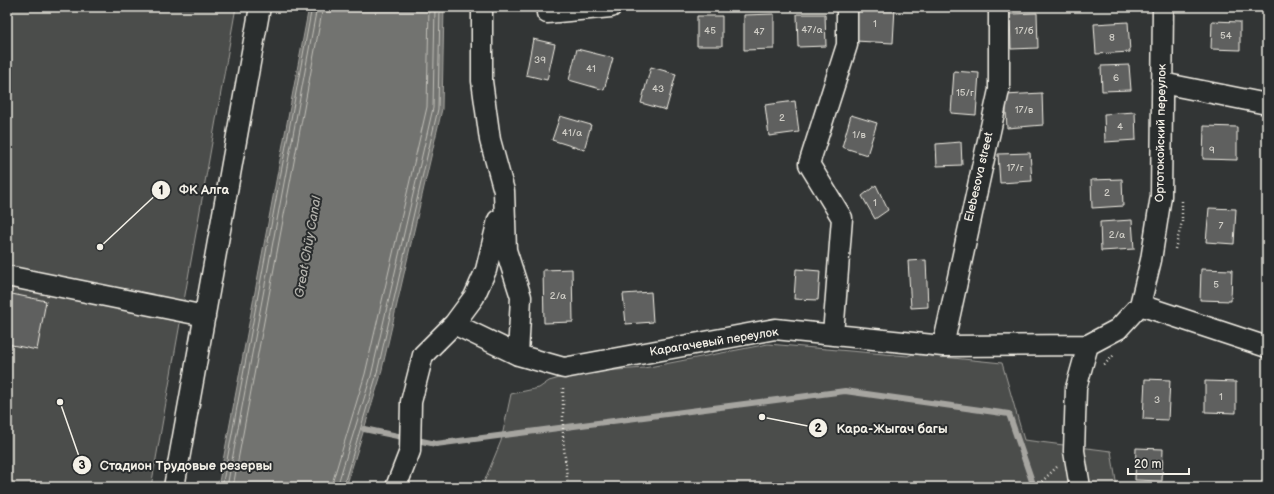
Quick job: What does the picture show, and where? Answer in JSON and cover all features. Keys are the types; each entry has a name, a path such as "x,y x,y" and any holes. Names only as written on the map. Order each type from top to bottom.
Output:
{"street":[{"path":"174,487 260,7"},
{"path":"482,7 482,81 490,140 504,191 506,250 521,297 518,355"},
{"path":"547,13 611,7"},
{"path":"833,335 842,218 810,164 847,45 847,7"},
{"name":"Elebesova street","path":"943,346 999,90 999,7"},
{"name":"Ортотокойский переулок","path":"1140,305 1151,260 1161,196 1163,7"},
{"path":"1162,83 1267,104"},
{"path":"396,487 410,452 411,402 423,355 454,324 474,297 486,270 504,191"},
{"path":"7,276 205,316"},
{"path":"1140,305 1267,347"},
{"name":"Карагачевый переулок","path":"454,324 518,355 564,368 775,329 943,346 1088,345 1118,329 1140,305"},
{"path":"1080,487 1074,451 1076,388 1088,345"}],"path":[{"path":"564,368 563,438 568,487"},
{"path":"1036,487 1057,467"}],"shaded area":[{"path":"7,7 236,7 151,487 7,487"},
{"path":"768,344 908,356 913,354 1002,363 1024,440 1111,451 1117,487 482,487 501,441 511,394 539,388 549,381 577,373 644,368"}],"water":[{"name":"Great Chüy Canal","path":"309,7 444,7 442,109 380,378 346,487 218,487"}],"building":[{"path":"857,7 895,7 893,43 855,41"},
{"path":"1037,13 1038,48 1011,49 1010,14"},
{"path":"774,14 774,49 744,50 744,15"},
{"path":"797,14 825,14 826,46 798,47"},
{"path":"697,16 722,16 722,46 697,46"},
{"path":"1212,21 1240,22 1240,50 1211,49"},
{"path":"1128,22 1130,52 1096,54 1094,24"},
{"path":"533,39 555,44 547,80 526,75"},
{"path":"577,49 613,58 604,90 569,80"},
{"path":"1129,65 1131,90 1102,91 1101,66"},
{"path":"651,67 676,74 666,110 641,103"},
{"path":"954,71 979,73 976,115 951,113"},
{"path":"1042,93 1043,125 1007,128 1005,95"},
{"path":"795,101 799,132 769,136 765,105"},
{"path":"1135,112 1136,140 1105,142 1104,114"},
{"path":"851,115 877,123 867,155 842,147"},
{"path":"560,116 591,125 584,150 552,140"},
{"path":"1204,126 1237,127 1237,160 1203,159"},
{"path":"961,142 962,165 937,166 936,144"},
{"path":"1030,153 1032,181 1000,183 998,154"},
{"path":"1122,179 1123,206 1092,208 1091,180"},
{"path":"876,185 888,210 875,219 862,196"},
{"path":"1209,208 1236,209 1234,244 1206,242"},
{"path":"1132,220 1134,249 1101,251 1100,222"},
{"path":"926,260 928,307 911,308 908,261"},
{"path":"572,269 573,322 544,323 543,270"},
{"path":"796,269 820,271 818,300 794,299"},
{"path":"1201,269 1232,270 1231,301 1200,300"},
{"path":"651,292 653,322 626,324 623,294"},
{"path":"7,293 46,301 37,350 7,344"},
{"path":"1145,379 1170,380 1168,420 1143,419"},
{"path":"1205,381 1236,382 1236,413 1205,412"},
{"path":"1136,448 1163,449 1162,481 1135,480"}],"waterway":[{"path":"364,429 436,444 845,391 1009,414 1034,487"}],"place":[{"name":"ФК Алга","path":"100,247"},
{"name":"Стадион Трудовые резервы","path":"60,402"},
{"name":"Кара-Жыгач багы","path":"762,417"}]}
